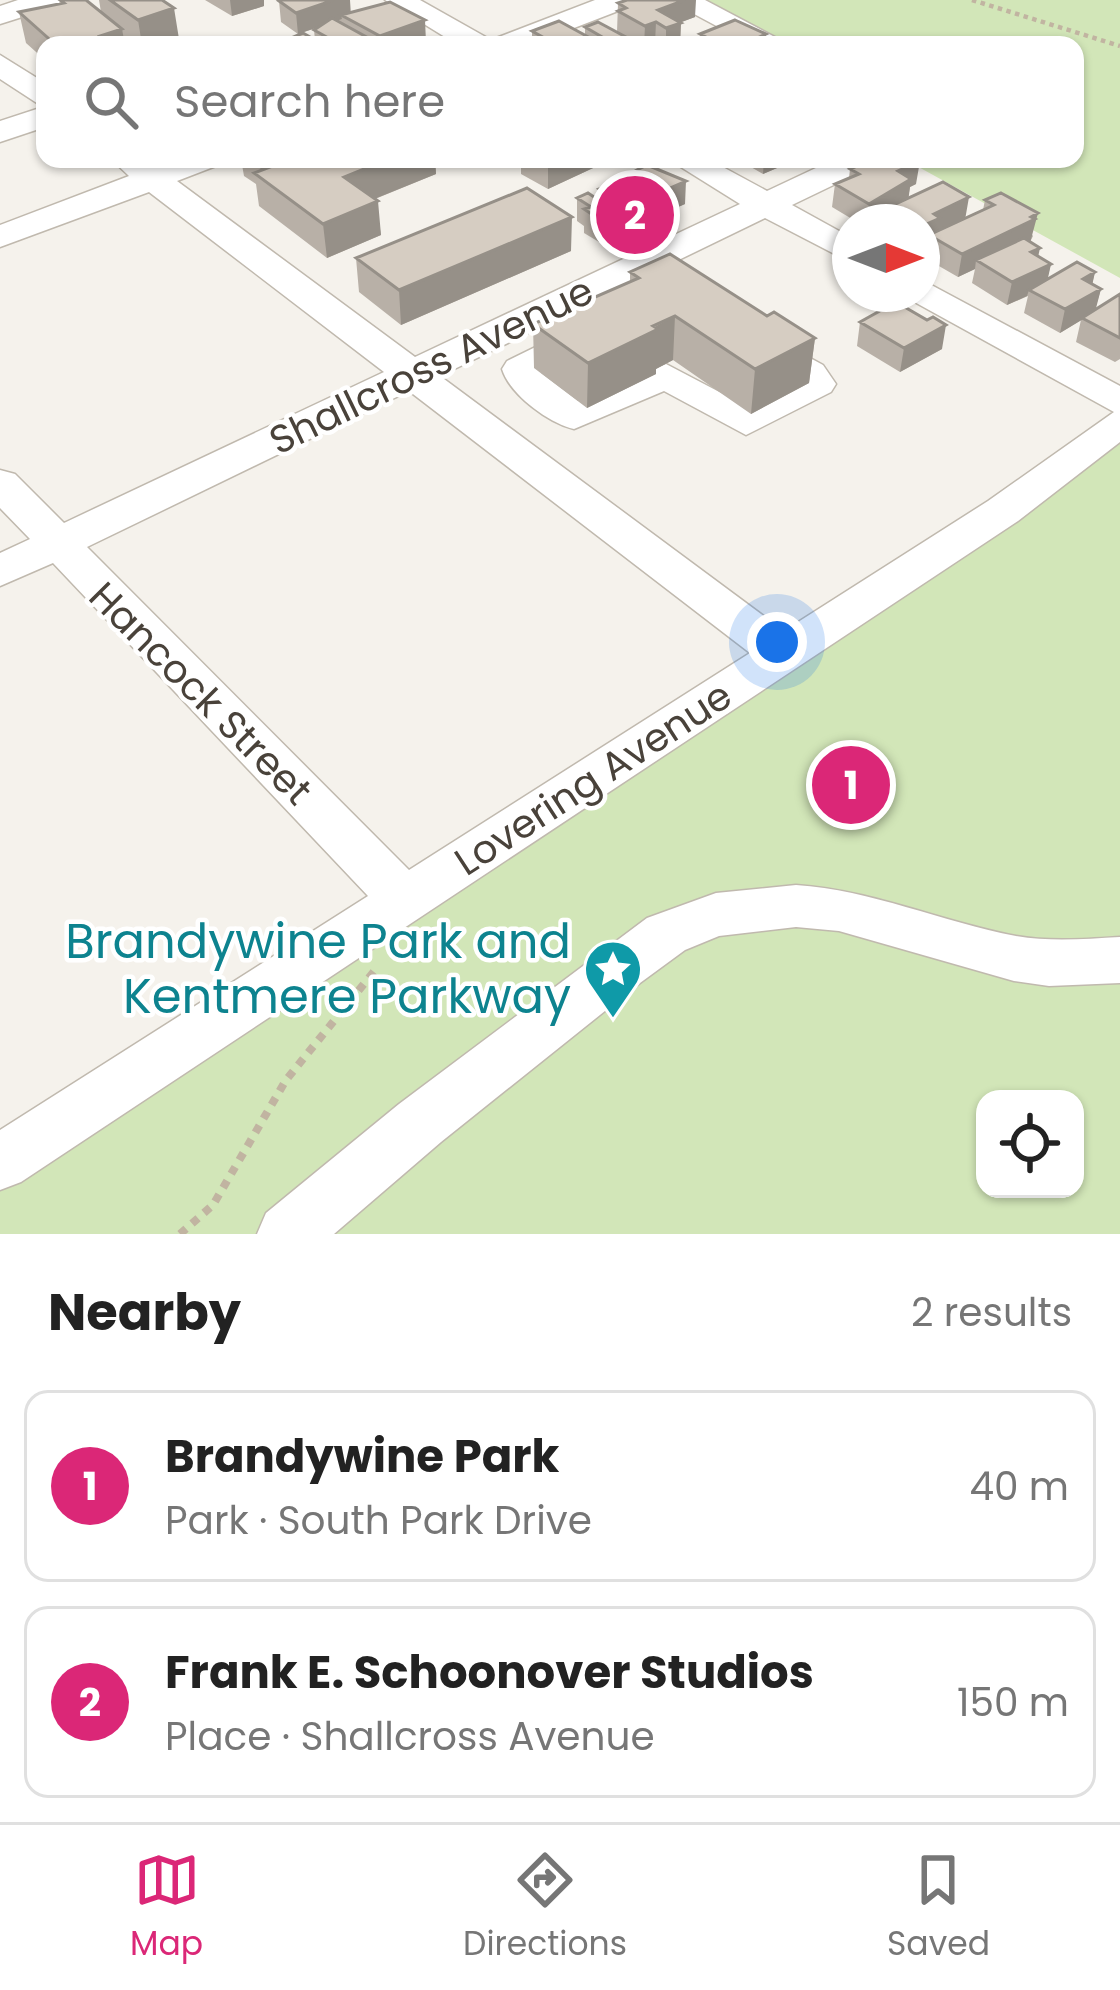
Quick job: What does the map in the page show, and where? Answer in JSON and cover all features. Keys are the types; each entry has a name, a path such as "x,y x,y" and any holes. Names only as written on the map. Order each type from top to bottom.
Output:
{"street":[{"path":"0,15 47,0"},
{"path":"399,0 464,36"},
{"path":"527,36 621,0"},
{"path":"682,0 756,36"},
{"path":"0,64 36,91"},
{"path":"0,132 36,119"},
{"path":"700,168 832,241"},
{"name":"Shallcross Avenue","path":"0,571 412,374 581,320 640,265 842,168"},
{"path":"0,237 140,169 783,654"},
{"path":"640,265 677,289"},
{"path":"313,300 353,282"},
{"path":"940,302 1120,402"},
{"path":"581,320 522,365 521,375 574,418 667,371 741,423 757,421 814,388 817,380 809,373 734,325"},
{"name":"Lovering Avenue","path":"0,1163 1003,511 1120,423"},
{"name":"Hancock Street","path":"0,483 391,909"},
{"path":"288,1234 420,1123 621,967 666,934 716,915 796,906 838,909 1014,958 1049,963 1120,960"}],"path":[{"path":"972,0 1120,46"},
{"path":"180,1234 213,1204 286,1080 395,944 391,909"}],"green space":[{"path":"682,0 1120,0 1120,278 920,168 1084,168 1084,36 756,36"},
{"path":"1120,423 1120,1234 0,1234 0,1163"}],"building":[{"path":"60,0 86,0 122,29 100,36 46,36 19,12 64,3"},
{"path":"110,0 162,0 174,8 138,20"},
{"path":"282,0 334,0 296,13"},
{"path":"685,0 658,10 681,23 666,28 656,22 645,26 618,11 626,8 618,3"},
{"path":"390,2 425,20 380,36 341,15"},
{"path":"332,18 365,36 325,36 314,30"},
{"path":"735,20 766,34 704,36 700,34"},
{"path":"559,21 586,36 541,36 532,31"},
{"path":"598,22 624,36 600,36 585,27"},
{"path":"267,168 366,168 344,177 378,201 323,224 254,173"},
{"path":"654,168 686,181 599,219 577,198 588,193 597,199 607,194 599,189 608,185 618,191 628,187 617,180 645,176 637,170"},
{"path":"905,168 898,171 911,179 869,204 835,184 859,174 850,169"},
{"path":"943,182 969,197 940,211 940,204 896,204"},
{"path":"527,188 572,217 399,290 356,258"},
{"path":"1001,193 1038,213 1031,217 1035,219 962,254 940,241 940,230 994,205 985,200"},
{"path":"1024,238 1040,248 1031,252 1051,264 1012,282 976,260"},
{"path":"670,254 767,316 774,312 815,338 755,369 675,316 588,363 533,324 639,278 630,272"},
{"path":"1077,262 1095,272 1083,279 1101,289 1065,309 1029,290"},
{"path":"1120,294 1120,338 1082,318"},
{"path":"878,312 913,312 946,325 904,348 860,322"}],"place":[{"name":"Frank E. Schoonover Studios","path":"635,215"},
{"name":"Brandywine Park","path":"851,785"},
{"name":"Brandywine Park and Kentmere Parkway","path":"613,1020"}]}
